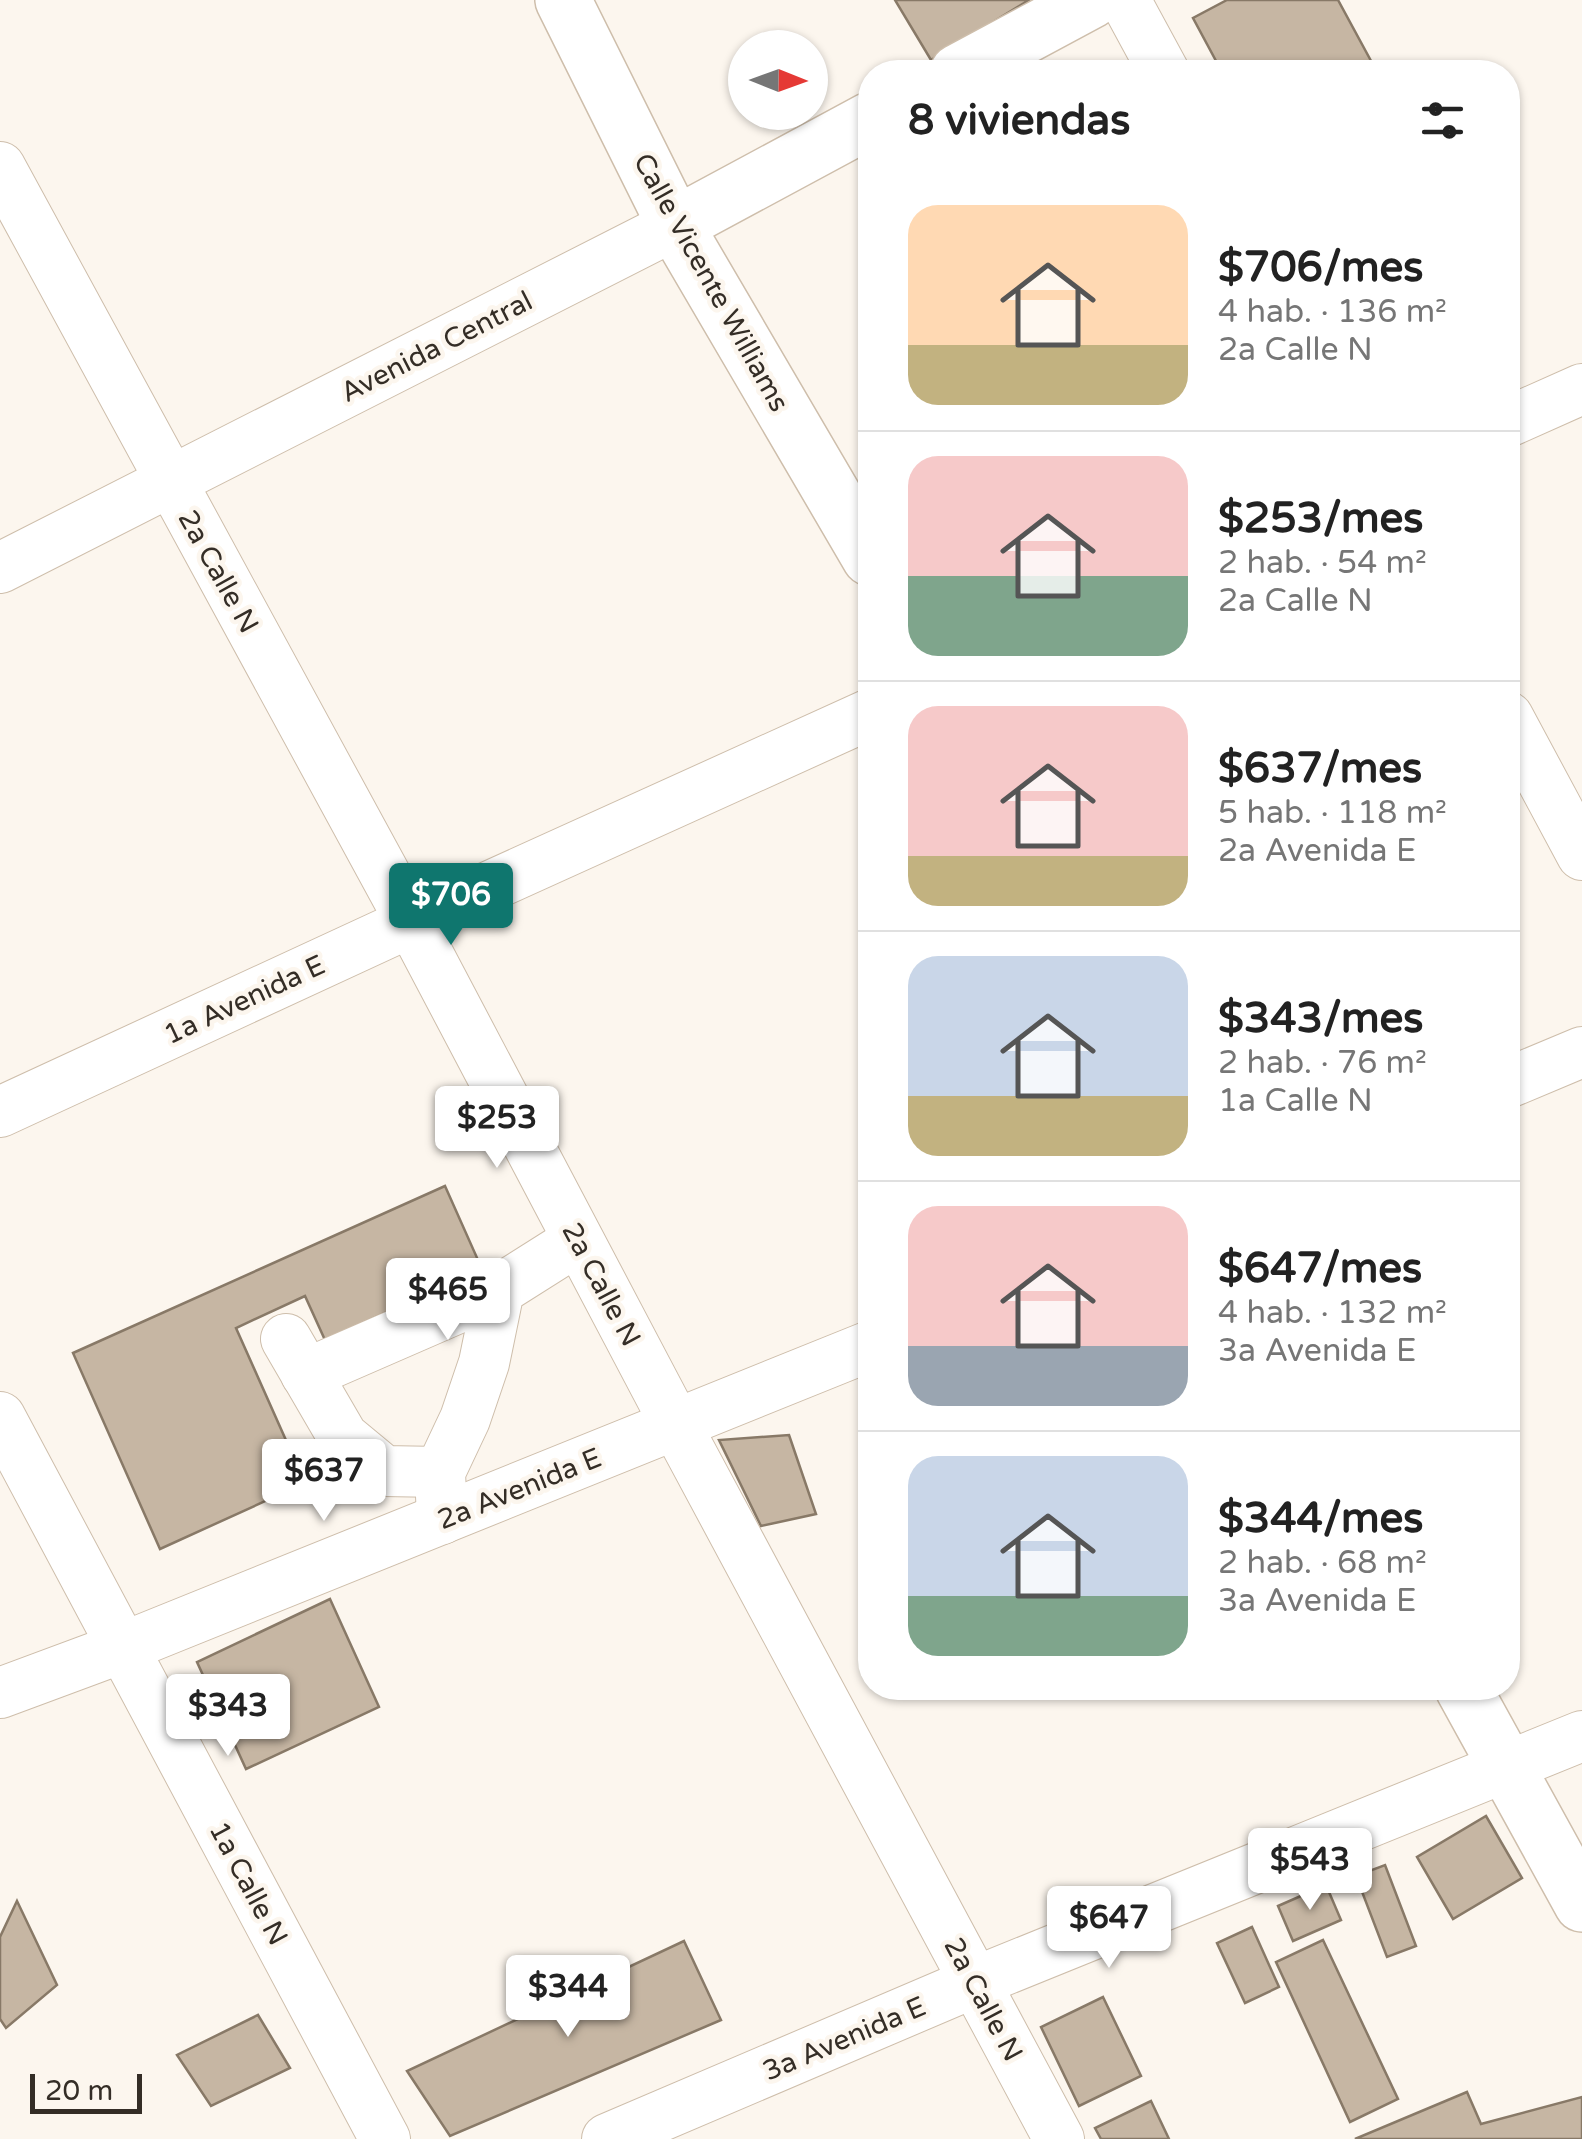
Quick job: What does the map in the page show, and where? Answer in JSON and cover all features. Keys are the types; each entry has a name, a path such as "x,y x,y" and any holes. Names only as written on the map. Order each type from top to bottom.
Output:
{"main road":[{"name":"Calle Vicente Williams","path":"564,0 675,225 858,538"},
{"path":"980,60 1092,0"},
{"name":"Avenida Central","path":"675,225 858,126"},
{"path":"1469,1700 1582,1904"}],"street":[{"path":"1125,0 1158,60"},
{"name":"2a Calle N","path":"0,167 411,922 1059,2139"},
{"name":"Avenida Central","path":"0,568 675,225"},
{"path":"1520,417 1582,389"},
{"name":"1a Avenida E","path":"0,1112 858,719"},
{"path":"1520,740 1582,856"},
{"path":"1520,1078 1582,1052"},
{"path":"499,1290 484,1362 441,1496 384,1471 344,1437 296,1357 499,1290 578,1240"},
{"name":"2a Avenida E","path":"0,1693 124,1647 441,1496 676,1425 858,1351"},
{"name":"1a Calle N","path":"0,1416 384,2139"},
{"name":"3a Avenida E","path":"607,2139 975,1982 1582,1736"}],"building":[{"path":"895,0 1029,0 931,60"},
{"path":"1227,0 1338,0 1370,60 1216,60 1193,18"},
{"path":"445,1186 482,1269 325,1340 305,1296 236,1328 305,1483 160,1549 73,1353"},
{"path":"789,1435 816,1514 761,1526 719,1440"},
{"path":"330,1599 379,1707 246,1769 197,1662"},
{"path":"1486,1816 1522,1878 1453,1919 1417,1857"},
{"path":"1385,1865 1416,1946 1387,1957 1356,1876"},
{"path":"1326,1885 1341,1920 1293,1941 1278,1906"},
{"path":"17,1901 57,1985 6,2028 0,2019 0,1937"},
{"path":"1252,1927 1279,1987 1245,2003 1217,1943"},
{"path":"1323,1940 1398,2099 1350,2122 1276,1962"},
{"path":"684,1941 721,2020 450,2136 407,2071"},
{"path":"1103,1997 1141,2076 1079,2106 1041,2027"},
{"path":"258,2015 290,2068 211,2106 177,2055"},
{"path":"1467,2092 1481,2124 1582,2097 1582,2139 1355,2139"},
{"path":"1151,2101 1169,2139 1101,2139 1095,2128"}]}
